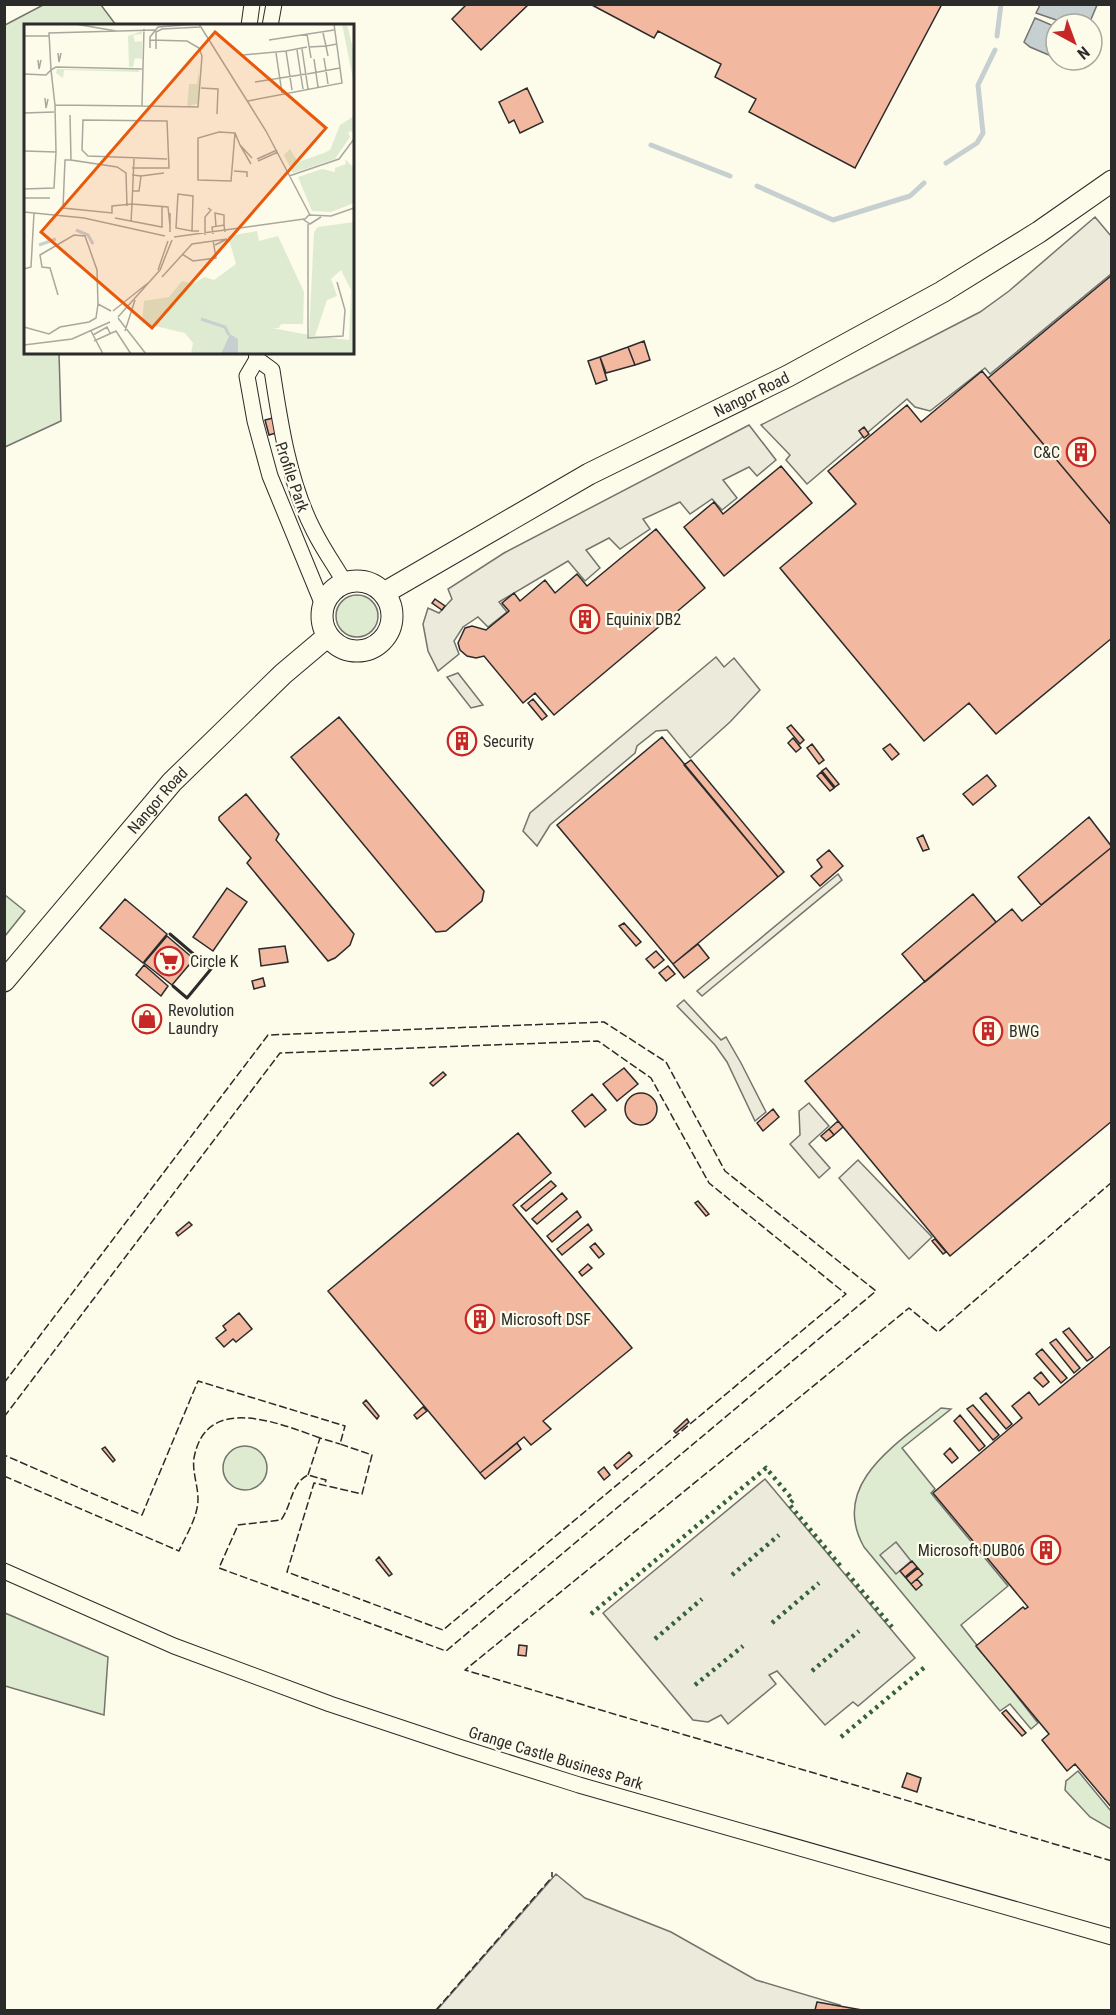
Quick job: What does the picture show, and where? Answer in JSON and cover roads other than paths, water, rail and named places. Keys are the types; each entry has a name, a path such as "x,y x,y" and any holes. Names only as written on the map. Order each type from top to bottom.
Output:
{"main road":[{"name":"Nangor Road","path":"384,593 588,474 788,376 942,292 1039,232 1112,181"},
{"path":"366,582 384,593 389,603 391,625 379,643 358,651 336,645 328,636 322,621 328,595 345,583 366,582"},
{"name":"Nangor Road","path":"4,981 172,782 266,690 328,636"}],"street":[{"path":"249,24 252,4"},
{"path":"270,24 273,4"},
{"name":"Profile Park","path":"324,605 270,476 255,421 247,376 257,356 272,370 283,434 296,483 313,530 345,583"},
{"name":"Grange Castle Business Park","path":"4,1571 174,1647 330,1704 459,1747 579,1785 1112,1937"}],"waterway":[{"path":"997,36 1001,4"},
{"path":"946,163 977,143 983,133 978,85 995,50"},
{"path":"651,145 730,176"},
{"path":"757,186 833,220 910,196 924,183"}],"place":[{"name":"C&C","path":"1081,452"},
{"name":"Equinix DB2","path":"585,619"},
{"name":"Security","path":"462,741"},
{"name":"Circle K","path":"169,961"},
{"name":"Revolution Laundry","path":"147,1019"},
{"name":"BWG","path":"988,1031"},
{"name":"Microsoft DSF","path":"480,1319"},
{"name":"Microsoft DUB06","path":"1046,1550"}]}
